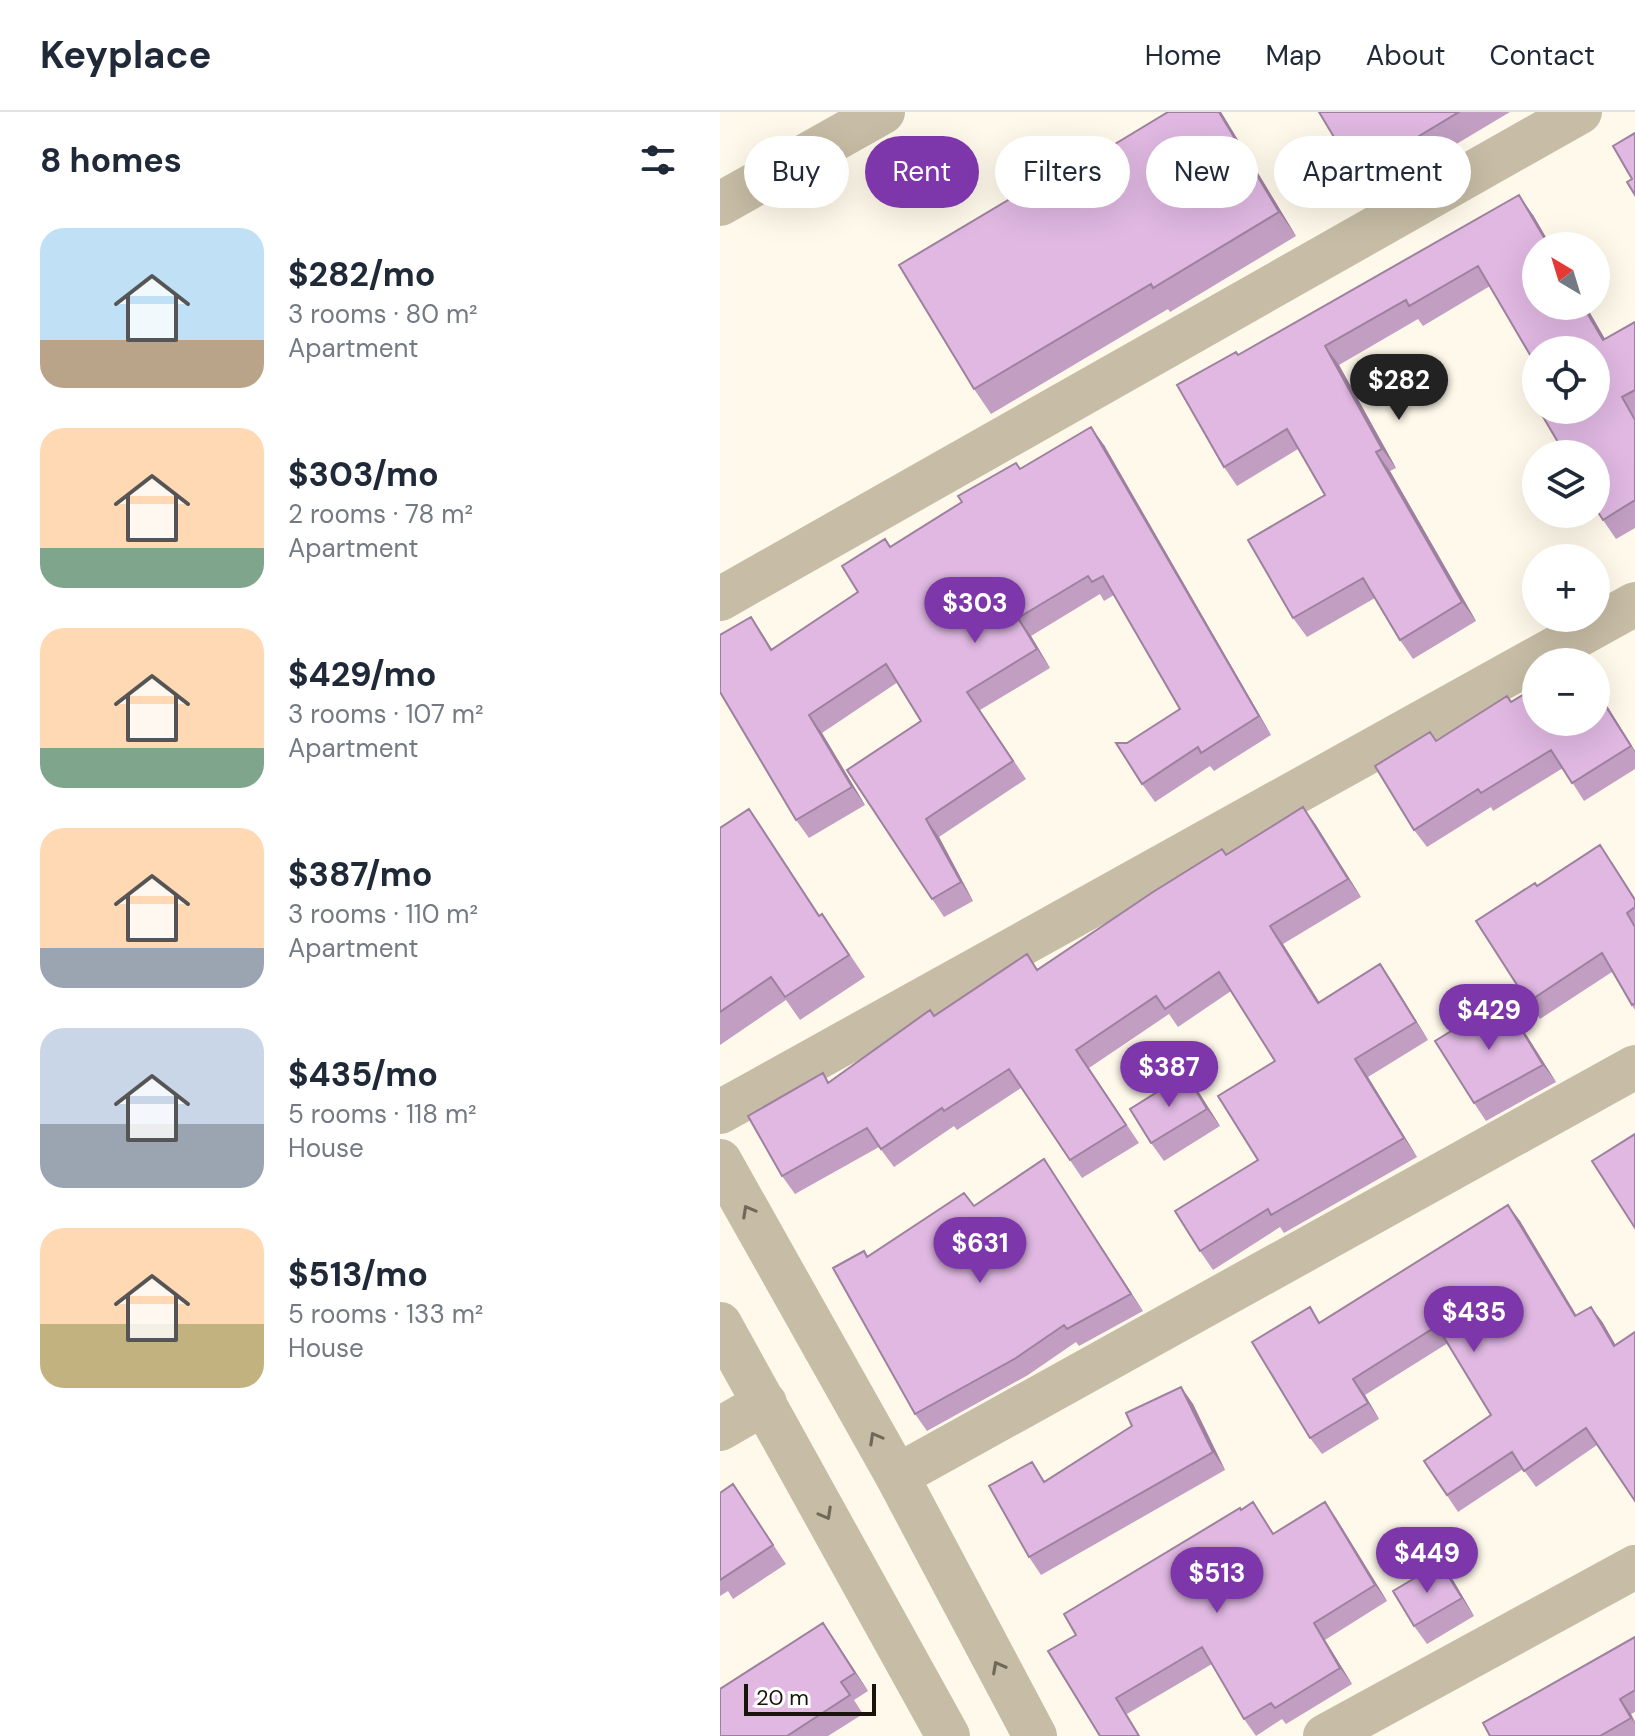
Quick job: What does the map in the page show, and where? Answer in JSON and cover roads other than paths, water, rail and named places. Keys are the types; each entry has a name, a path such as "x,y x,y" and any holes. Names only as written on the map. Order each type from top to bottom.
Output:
{"street":[{"path":"720,204 883,112"},
{"path":"720,599 1580,112"},
{"path":"720,1112 1635,604"},
{"path":"897,1476 1635,1067"},
{"path":"720,1161 897,1476 1035,1736"},
{"path":"720,1324 948,1736"},
{"path":"720,1429 765,1403"},
{"path":"1325,1736 1635,1567"}]}
